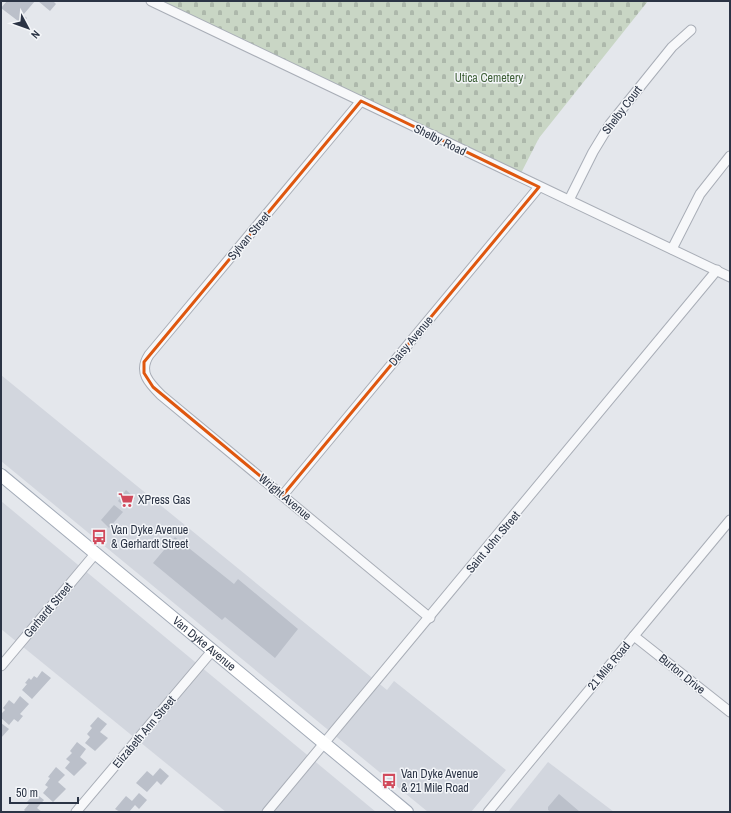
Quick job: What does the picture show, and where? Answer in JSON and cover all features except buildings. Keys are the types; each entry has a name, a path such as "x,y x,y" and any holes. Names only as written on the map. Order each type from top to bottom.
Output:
{"main road":[{"name":"Van Dyke Avenue","path":"1,475 325,743 406,812"}],"street":[{"name":"Shelby Road","path":"151,1 730,277"},
{"name":"Shelby Court","path":"568,200 592,152 610,124 672,47 690,30"},
{"name":"Sylvan Street","path":"144,373 144,362 149,355 360,101"},
{"path":"672,249 700,194 730,156"},
{"name":"Daisy Avenue","path":"283,495 539,187"},
{"name":"Saint John Street","path":"267,812 430,618 717,270"},
{"name":"Wright Avenue","path":"144,373 153,387 161,395 430,618"},
{"name":"21 Mile Road","path":"488,812 730,520"},
{"name":"Gerhardt Street","path":"1,666 95,554"},
{"name":"Burton Drive","path":"634,636 730,712"},
{"name":"Elizabeth Ann Street","path":"76,812 212,651"}],"highlighted area":[{"path":"361,101 539,187 283,495 153,387 144,373 144,362"}],"shaded area":[{"path":"1,375 387,690 394,681 506,770 471,812 428,812 1,461"},
{"path":"1,501 376,812 226,812 1,629"},
{"path":"548,762 614,812 508,812"}],"green space":[{"name":"Utica Cemetery","path":"152,1 648,1 539,138 519,177"}],"place":[{"name":"XPress Gas","path":"126,500"},
{"name":"Van Dyke Avenue & Gerhardt Street","path":"99,537"},
{"name":"Van Dyke Avenue & 21 Mile Road","path":"389,781"}]}
